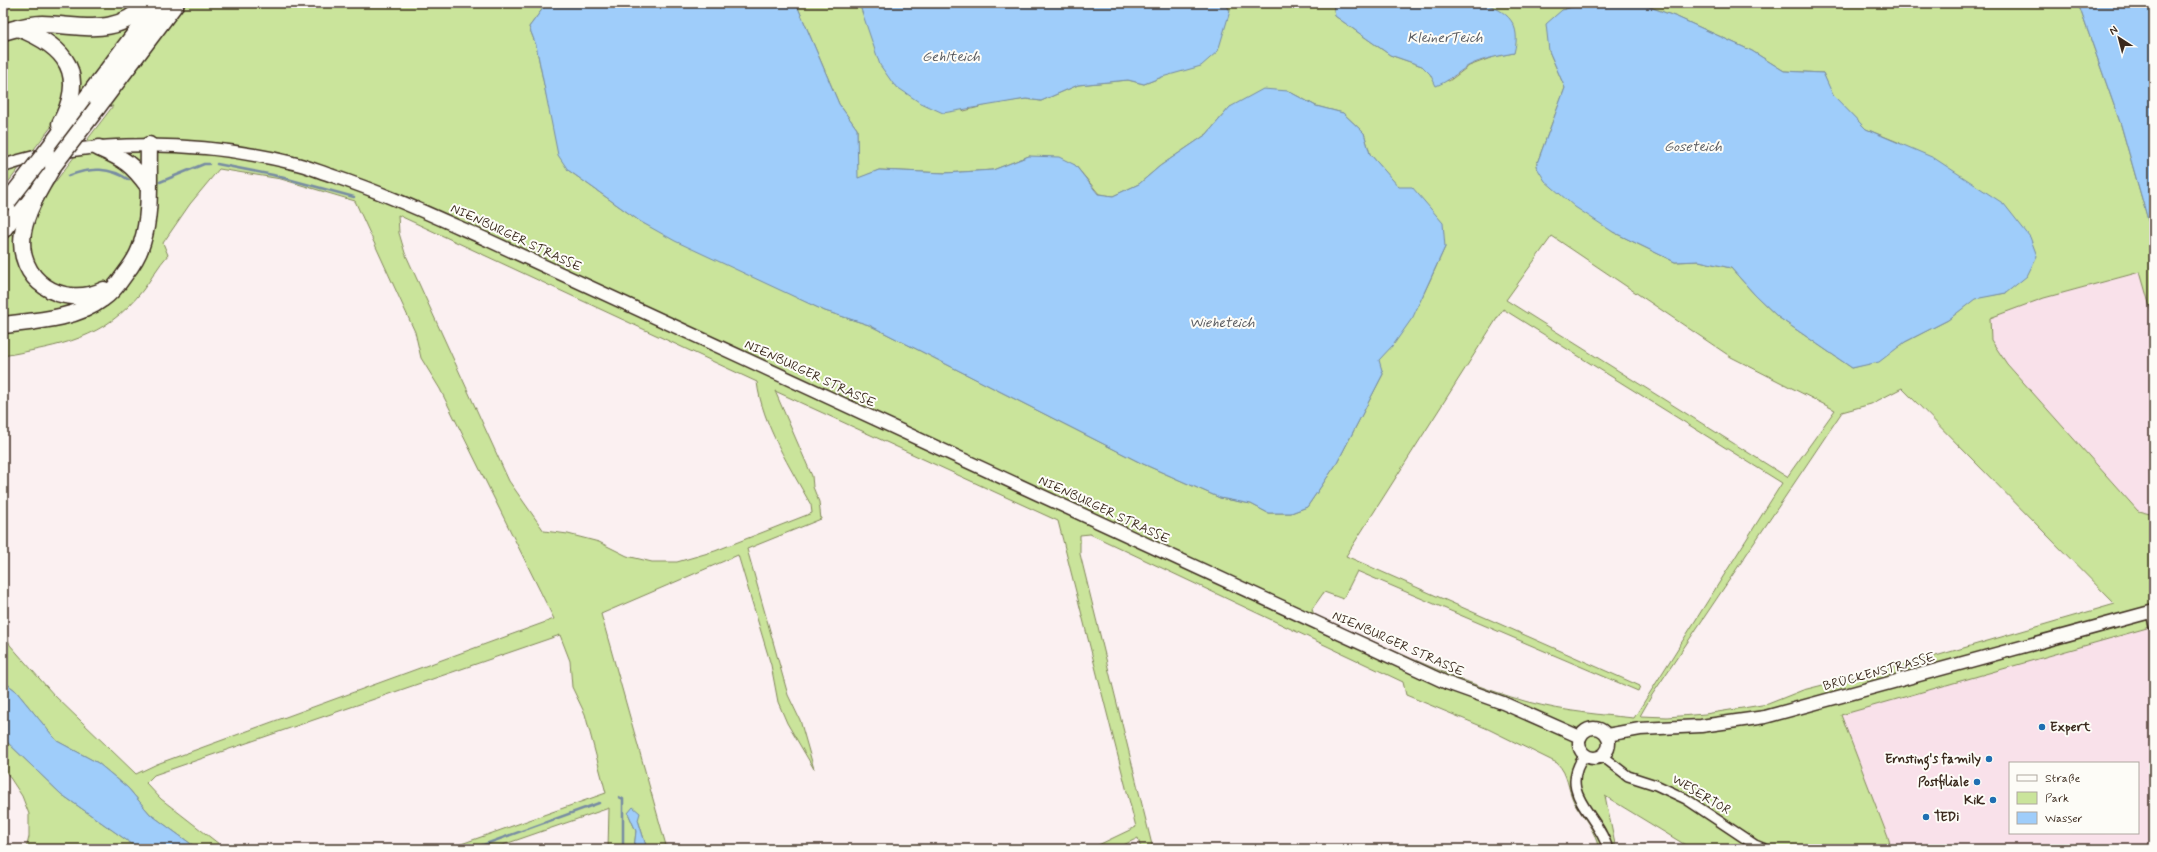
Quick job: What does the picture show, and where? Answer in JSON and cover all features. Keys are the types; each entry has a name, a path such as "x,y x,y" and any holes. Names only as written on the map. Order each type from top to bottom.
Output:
{"highway":[{"path":"10,30 41,24 99,28 117,24 130,18 148,3"},
{"path":"5,204 46,152 71,114 158,3"},
{"path":"3,230 33,196 176,3"},
{"path":"10,30 48,42 59,50 67,63 72,77 71,114"},
{"path":"3,325 36,321 73,313 103,299 118,283 133,263 142,242 148,186 149,145"},
{"path":"98,148 123,159 136,170 148,186"},
{"path":"33,196 26,219 22,243 22,256 33,275 41,284 63,296 77,297 92,296 118,283"}],"street":[{"name":"NIENBURGER STRASSE","path":"3,166 53,154 98,148 149,145 214,149 294,163 398,200 1419,670 1510,706 1580,737"},
{"path":"2152,612 2154,626"},
{"name":"BRÜCKENSTRASSE","path":"1607,735 1640,728 1701,726 1765,717 2152,612"},
{"path":"1595,728 1600,729 1607,735 1608,749 1602,756 1592,758 1585,755 1579,746 1580,737 1586,730 1595,728"},
{"path":"1585,755 1577,769 1574,788 1577,797 1605,838 1608,849"},
{"name":"WESERTOR","path":"1602,756 1628,776 1656,785 1686,799 1755,845 1765,849"}],"shaded area":[{"path":"2141,272 2154,321 2154,515 2138,511 2007,364 1991,340 1990,318 2044,298"},
{"path":"2154,626 2154,849 1887,849 1890,845 1841,715"}],"green space":[{"path":"3,3 547,3 529,27 536,45 546,94 568,170 641,222 825,311 869,325 1141,463 1220,498 1251,504 1268,513 1291,513 1307,507 1337,463 1383,374 1378,360 1390,347 1409,321 1445,247 1399,188 1370,154 1364,133 1343,113 1316,106 1288,91 1230,107 1207,134 1160,166 1139,184 1113,196 1099,194 1075,165 1029,156 993,170 945,173 879,170 857,179 857,129 839,104 796,3 859,3 865,18 964,111 991,104 1026,99 1041,101 1078,85 1128,80 1144,84 1162,77 1230,11 1225,3 1333,3 1335,16 1390,55 1422,66 1430,74 1449,81 1469,66 1493,57 1514,53 1496,8 1482,3 1586,3 1562,10 1549,51 1565,88 1536,166 1613,232 1675,262 1699,261 1731,268 1755,295 1778,317 1852,368 1879,361 1905,342 1948,320 1975,298 2006,293 1900,143 1866,129 1832,95 1823,73 1784,71 1752,51 1677,17 1639,3 2078,3 2121,125 2154,241 2154,321 2140,272 2044,298 1990,318 1991,340 2007,364 2138,511 2154,515 2154,626 1841,715 1889,840 1890,845 1887,849 1692,849 1605,796 1616,849 1599,849 1591,829 1574,802 1564,772 1557,763 1488,729 1406,695 1403,682 1090,534 1080,535 1080,554 1153,849 1141,849 1138,838 1115,849 1090,849 1136,827 1058,521 775,391 812,476 813,487 819,502 821,519 747,549 788,695 800,720 814,769 787,723 778,702 771,665 738,555 601,614 667,849 647,849 638,820 628,813 636,831 634,849 608,849 609,808 491,849 447,849 606,793 585,714 572,687 570,661 560,635 154,775 146,783 161,799 219,844 223,849 198,849 150,814 128,788 98,763 57,741 15,690 3,681 3,626 10,645 54,695 136,774 157,764 554,619 440,389 421,358 415,332 355,201 281,179 219,169 190,204 163,243 168,255 143,290 128,307 113,320 80,338 44,348 3,356 3,202 46,194 113,106 97,108 55,122 3,189","holes":["398,215 757,382 760,398 771,430 778,446 811,505 812,513 715,551 677,562 652,562 627,556 599,542 568,534 544,531 509,481 405,253 399,233","1552,236 1731,357 1835,410 1787,477 1506,300","1503,309 1782,483 1634,718 1556,708 1486,689 1436,669 1314,615 1312,609 1324,592 1343,599 1357,571 1638,691 1640,686 1346,556","1902,388 2115,604 1922,660 1803,690 1768,704 1705,714 1667,717 1640,716 1652,695 1842,412 1871,404"]},
{"path":"3,738 61,794 139,849 26,849 29,837 29,814 22,796 3,767"}],"water":[{"name":"Wieheteich","path":"547,3 796,3 839,104 857,129 858,178 879,170 945,173 993,170 1029,156 1059,157 1075,165 1098,194 1113,196 1139,184 1160,166 1207,134 1230,107 1263,89 1288,91 1316,106 1343,113 1364,133 1370,154 1399,187 1412,187 1443,223 1445,247 1413,317 1394,344 1379,360 1383,374 1337,463 1307,507 1291,513 1268,513 1251,504 1220,498 1141,463 869,325 825,311 675,241 641,222 568,170 558,155 536,45 529,27"},
{"name":"Gehlteich","path":"859,3 1225,3 1230,11 1218,51 1201,66 1162,77 1144,84 1128,80 1078,85 1041,101 1026,99 943,113 919,102 894,85 880,65"},
{"name":"KleinerTeich","path":"1333,3 1482,3 1499,10 1511,20 1516,34 1514,53 1479,61 1468,66 1445,82 1436,86 1430,74 1422,66 1390,55 1335,16"},
{"name":"Goseteich","path":"1586,3 1639,3 1677,17 1752,51 1784,71 1823,73 1833,95 1866,129 1934,158 2004,204 2030,237 2037,256 2027,276 2006,293 1975,299 1948,320 1905,342 1879,362 1852,368 1778,317 1755,295 1731,268 1699,261 1675,262 1613,232 1575,207 1545,181 1536,166 1565,88 1549,51 1546,24 1562,10"},
{"path":"2078,3 2154,3 2154,241 2121,125"},
{"path":"3,681 15,690 57,741 98,763 128,788 150,814 198,849 139,849 61,794 3,738"},
{"path":"633,807 640,813 638,820 647,849 634,849 636,831 628,813"}],"waterway":[{"path":"160,182 204,164 209,164"},
{"path":"217,164 273,175 354,197"},
{"path":"68,176 85,171 100,170 115,173 129,180"},
{"path":"619,797 623,799 623,849"},
{"path":"472,849 599,803"}],"place":[{"name":"Expert","path":"2042,727"},
{"name":"Ernsting's family","path":"1989,759"},
{"name":"Postfiliale","path":"1977,782"},
{"name":"KiK","path":"1993,800"},
{"name":"TEDi","path":"1926,817"}]}
